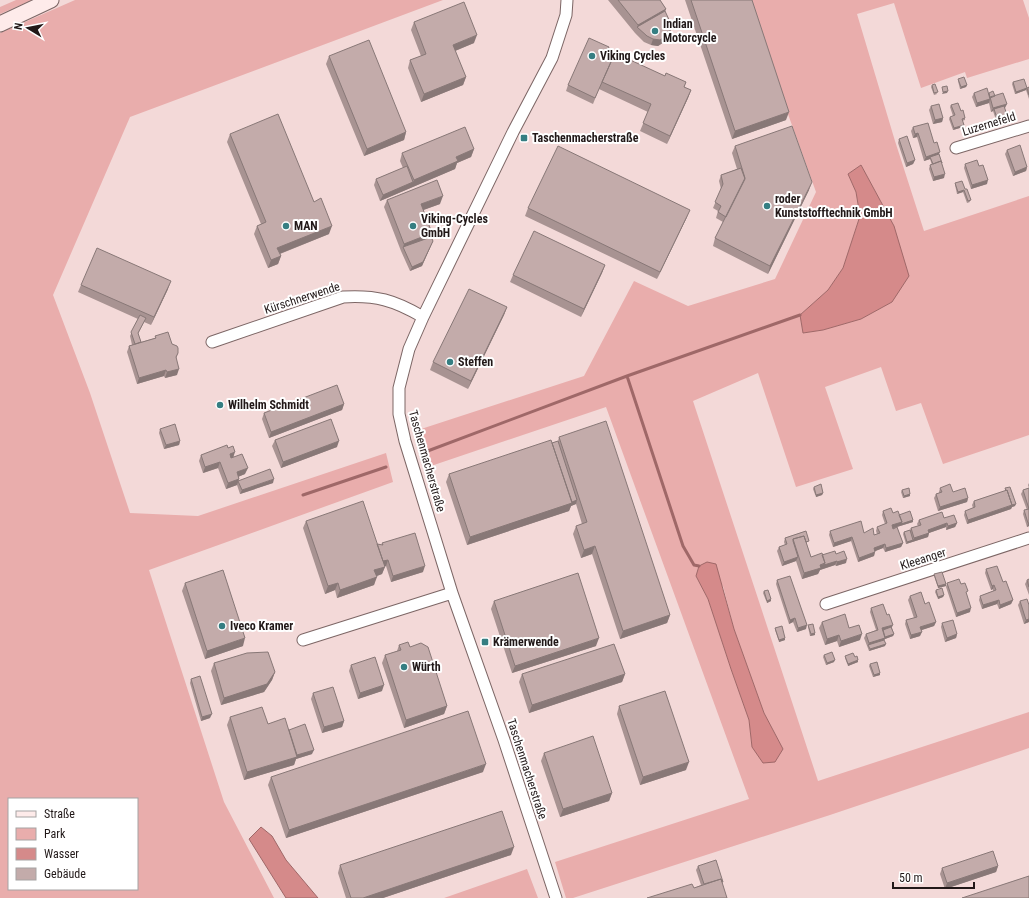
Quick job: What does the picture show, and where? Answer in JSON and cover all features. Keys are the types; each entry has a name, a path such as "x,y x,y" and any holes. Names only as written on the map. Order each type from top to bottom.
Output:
{"main road":[{"path":"0,24 51,0"}],"street":[{"name":"Taschenmacherstraße","path":"556,898 504,740 452,593 405,441 399,414 399,388 409,349 423,317 513,132 552,58 566,14 568,0"},
{"name":"Luzernefeld","path":"956,148 1029,126"},
{"name":"Kürschnerwende","path":"212,342 343,297 362,296 382,298 410,309 423,317"},
{"name":"Kleeanger","path":"826,604 1029,538"},
{"path":"303,640 452,593"}],"green space":[{"path":"16,0 32,0 0,14 0,7"},
{"path":"75,0 443,0 130,117 53,295 90,393 130,513 198,516 386,453 393,482 149,570 224,802 274,898 0,898 0,33"},
{"path":"747,0 1023,0 1029,18 1029,59 967,78 965,72 921,88 894,3 857,14 924,231 1029,196 1029,435 943,464 921,403 896,411 881,367 825,387 853,469 796,487 758,373 693,401 818,781 1029,712 1029,748 830,815 573,898 566,898 555,862 749,799 606,407 428,467 418,430 584,376 634,281 688,306 775,279 816,192","holes":["861,165 894,226 892,302 861,319 823,330 803,333 800,315 828,290 843,268 860,216 856,192 848,174","696,576 723,586 734,629 764,713 783,749 752,747 749,720 708,599"]},
{"path":"527,869 538,898 444,898"}],"water":[{"path":"861,165 894,226 909,276 892,302 861,319 823,330 803,333 800,315 828,290 843,268 860,216 856,192 848,174"},
{"path":"707,562 716,564 734,629 764,713 783,749 775,762 763,763 752,747 749,720 708,599 696,576 699,566"},
{"path":"261,827 272,836 286,860 318,898 286,898 249,839"}],"building":[{"path":"618,0 660,0 666,9 638,25"},
{"path":"691,0 752,0 789,112 735,131"},
{"path":"464,2 477,35 453,45 466,77 424,94 410,60 426,54 414,22"},
{"path":"665,11 671,24 670,31 660,40 647,36 637,27"},
{"path":"589,38 609,47 607,52 614,55 595,98 568,85"},
{"path":"369,40 406,132 367,149 329,56"},
{"path":"615,53 665,76 666,73 686,82 684,87 691,90 670,136 643,123 651,104 602,82"},
{"path":"964,77 967,85 961,87 958,79"},
{"path":"1024,79 1027,88 1016,92 1013,82"},
{"path":"935,84 938,92 934,93 932,85"},
{"path":"947,86 948,91 943,92 942,87"},
{"path":"987,88 990,99 977,103 974,93"},
{"path":"993,91 995,96 990,98 989,93"},
{"path":"1003,93 1007,104 993,108 990,97"},
{"path":"958,103 961,111 963,110 965,118 962,119 964,125 954,128 950,117 955,115 951,105"},
{"path":"939,104 943,118 935,120 931,106"},
{"path":"1004,106 1008,118 998,121 994,109"},
{"path":"278,114 314,202 321,198 332,226 277,248 281,256 271,260 257,226 266,222 230,134"},
{"path":"928,123 934,143 937,142 940,152 926,157 918,133 915,134 913,127"},
{"name":"roder Kunststofftechnik GmbH","path":"792,126 812,182 770,266 715,238 745,178 735,146"},
{"path":"465,127 474,149 456,157 458,161 414,180 402,153"},
{"path":"907,136 915,160 907,163 899,139"},
{"path":"1020,145 1027,167 1015,172 1007,150"},
{"path":"558,146 690,210 660,272 528,208"},
{"path":"939,154 942,163 941,161 933,164 930,157"},
{"path":"977,160 979,166 983,165 988,180 972,185 965,164"},
{"path":"941,161 945,174 934,177 930,165"},
{"path":"407,166 413,182 383,195 376,179"},
{"path":"741,168 745,179 726,217 718,212 721,206 715,202 723,184 721,175"},
{"path":"437,180 443,196 421,204 432,233 404,244 387,200"},
{"path":"962,181 971,200 968,201 964,190 958,192 955,183"},
{"path":"534,231 605,265 584,309 513,275"},
{"path":"431,237 433,241 423,262 412,267 403,247"},
{"path":"97,248 171,281 154,317 81,285"},
{"path":"469,289 507,307 471,381 433,362"},
{"path":"140,315 146,318 138,333 141,342 135,344 131,332"},
{"path":"168,332 172,344 178,348 176,357 179,369 167,372 166,370 139,378 129,346 156,338 155,336"},
{"path":"337,385 344,404 271,432 264,413"},
{"path":"331,419 339,441 283,462 275,440"},
{"path":"606,421 670,615 623,631 595,546 584,550 576,526 587,522 559,437"},
{"path":"175,424 180,441 166,445 160,429"},
{"path":"551,440 572,503 470,537 449,474"},
{"path":"558,441 577,500 572,502 552,443"},
{"path":"227,445 228,448 233,446 235,452 230,454 231,458 242,454 248,468 237,472 239,479 228,483 220,462 205,467 201,455"},
{"path":"270,469 274,479 242,490 238,481"},
{"path":"821,484 823,493 816,495 814,487"},
{"path":"950,484 953,492 965,488 968,498 940,507 936,494 942,492 940,488"},
{"path":"1010,487 1016,504 1012,505 1005,488"},
{"path":"909,488 910,494 904,496 902,490"},
{"path":"1029,488 1029,509 1023,490"},
{"path":"1007,490 1012,505 968,520 965,511 975,507 974,501"},
{"path":"363,501 385,567 374,570 377,577 340,590 338,583 328,586 306,521"},
{"path":"891,508 893,513 898,511 902,522 892,525 893,529 897,527 903,543 886,548 885,544 874,548 875,552 859,558 852,537 834,543 830,531 861,521 864,533 873,528 874,535 880,533 877,527 887,523 883,511"},
{"path":"1029,509 1029,523 1028,523 1024,510"},
{"path":"910,511 913,520 901,524 902,522 899,515"},
{"path":"942,512 944,518 954,515 957,523 948,526 947,523 928,530 929,533 914,538 911,528 921,525 919,520"},
{"path":"910,530 913,540 907,542 904,532"},
{"path":"806,531 809,541 806,542 804,536 793,539 798,557 784,562 779,547 787,544 785,538"},
{"path":"415,533 425,566 393,576 388,560 383,561 377,544 383,545 382,543"},
{"path":"804,536 811,557 822,553 825,563 820,565 821,568 804,573 793,539"},
{"path":"835,551 836,554 844,551 847,559 824,565 825,563 822,555"},
{"path":"997,566 1003,582 1006,581 1013,600 1000,605 999,600 983,605 980,596 996,590 994,585 992,586 986,569"},
{"path":"223,570 245,638 207,651 185,583"},
{"path":"942,572 946,584 938,586 934,574"},
{"path":"578,573 599,638 515,666 494,601"},
{"path":"790,576 807,625 798,628 795,618 790,620 777,580"},
{"path":"959,579 961,584 965,583 971,608 957,613 947,583"},
{"path":"942,588 944,595 938,597 936,590"},
{"path":"768,590 771,599 767,601 764,591"},
{"path":"921,592 925,604 929,602 936,622 920,627 922,632 911,635 906,620 917,617 910,596"},
{"path":"1027,599 1029,605 1029,619 1026,620 1020,601"},
{"path":"883,604 893,625 882,628 885,638 869,643 866,634 878,630 871,608"},
{"path":"845,614 849,628 859,625 862,634 841,641 839,635 827,639 822,622"},
{"path":"953,620 957,634 947,638 942,623"},
{"path":"813,624 815,633 811,634 808,625"},
{"path":"782,626 785,638 779,640 775,628"},
{"path":"891,627 894,634 885,637 883,630"},
{"path":"884,640 886,644 870,649 868,645"},
{"path":"408,642 410,647 421,643 428,647 447,706 406,720 385,655 401,650 399,645"},
{"path":"614,644 625,674 532,705 522,674"},
{"path":"268,652 275,672 267,684 224,698 214,663 247,653"},
{"path":"832,652 835,660 827,663 824,655"},
{"path":"853,653 855,657 857,656 858,660 848,664 845,656"},
{"path":"375,657 384,685 360,693 351,665"},
{"path":"877,662 880,673 874,675 870,664"},
{"path":"200,676 212,714 202,717 191,679"},
{"path":"333,687 344,721 324,727 313,693"},
{"path":"665,691 689,762 643,777 619,706"},
{"path":"262,707 268,724 285,718 297,757 247,772 230,717"},
{"path":"468,711 486,764 289,830 271,777"},
{"path":"305,724 314,750 297,755 289,730"},
{"path":"593,736 612,793 563,809 544,753"},
{"path":"502,811 514,847 363,898 351,898 340,865"},
{"path":"993,851 998,866 947,883 942,868"},
{"path":"716,860 723,882 721,879 704,884 698,866"},
{"path":"1029,876 1029,898 962,898"},
{"path":"721,879 727,898 647,898 692,884 694,888"}],"waterway":[{"path":"425,452 627,376 800,315"},
{"path":"627,376 683,546 694,565 699,566"},
{"path":"303,495 386,467"}],"place":[{"name":"Indian Motorcycle","path":"655,31"},
{"name":"Viking Cycles","path":"592,56"},
{"name":"Taschenmacherstraße","path":"524,138"},
{"name":"roder Kunststofftechnik GmbH","path":"767,206"},
{"name":"MAN","path":"286,226"},
{"name":"Viking-Cycles GmbH","path":"413,226"},
{"name":"Steffen","path":"450,362"},
{"name":"Wilhelm Schmidt","path":"220,405"},
{"name":"Iveco Kramer","path":"222,626"},
{"name":"Krämerwende","path":"485,642"},
{"name":"Würth","path":"404,667"}]}
